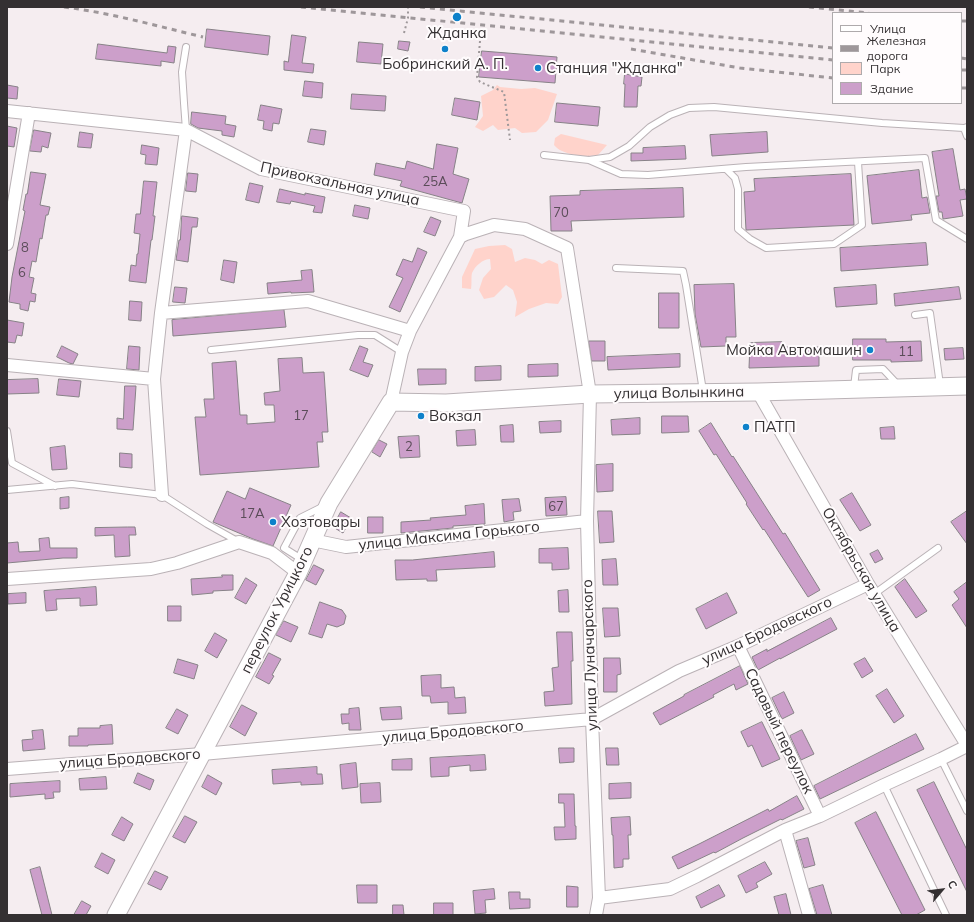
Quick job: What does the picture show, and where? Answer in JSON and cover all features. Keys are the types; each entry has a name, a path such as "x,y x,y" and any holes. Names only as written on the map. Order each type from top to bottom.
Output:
{"street":[{"name":"Привокзальная улица","path":"7,111 186,130 261,169 464,211 460,237"},
{"path":"7,244 29,113"},
{"path":"162,495 154,379 161,313 186,130"},
{"name":"улица Луначарского","path":"460,237 494,225 525,229 567,248 590,394 587,521 592,719 600,898 596,915"},
{"name":"переулок Урицкого","path":"116,915 301,567 329,503 391,402 402,352 410,332 460,237"},
{"path":"161,313 308,301 410,332"},
{"path":"7,365 154,379"},
{"name":"улица Волынкина","path":"391,402 446,403 590,394 758,392 967,386"},
{"name":"Октябрьская улица","path":"758,392 871,589 967,746"},
{"name":"улица Максима Горького","path":"312,540 346,547 587,521"},
{"path":"7,579 151,569 177,563 239,542 272,553 301,567"},
{"name":"улица Бродовского","path":"7,769 202,754 592,719 679,671 871,589"},
{"name":"Садовый переулок","path":"738,646 820,816"},
{"path":"600,898 670,889 785,830 820,816 967,746"},
{"path":"785,830 809,915"}],"lane":[{"path":"186,47 182,72 186,130"},
{"path":"544,154 589,160 610,157 629,146 650,127 670,115 689,108 714,107 882,123 966,128 967,136"},
{"path":"589,160 621,174 648,175 726,169 925,158 936,220 967,239"},
{"path":"726,169 735,178 738,189 738,229 750,239 766,248 834,244 862,225 858,162"},
{"path":"616,268 683,271 703,393"},
{"path":"915,314 930,313 940,387"},
{"path":"211,350 358,335 375,335 402,352"},
{"path":"7,431 12,462 55,486"},
{"path":"7,490 72,484 162,495 207,524 239,542"},
{"path":"301,567 284,548 300,518 329,503"},
{"path":"871,589 938,548"},
{"path":"941,759 967,811"},
{"path":"884,785 946,915"}],"path":[{"path":"404,33 407,22 408,7"},
{"path":"480,41 477,77 480,82 504,92 510,140"}],"green space":[{"path":"497,85 500,87 521,89 535,88 557,94 548,120 536,132 522,133 515,128 498,130 493,125 483,131 475,127 483,116 481,96 493,90"},
{"path":"561,134 607,145 598,155 575,155 561,151 554,145 555,138"},
{"path":"505,245 512,249 515,262 525,258 535,260 542,264 549,260 558,264 562,297 558,304 546,303 529,309 515,317 517,302 513,290 506,285 494,297 484,299 479,290 483,278 491,269 490,259 487,259 477,265 473,270 471,289 462,288 462,277 475,249"}],"building":[{"path":"207,29 270,36 268,55 205,47"},
{"path":"292,35 306,37 302,63 314,64 313,73 284,70 284,61 288,62"},
{"path":"399,41 410,42 408,51 398,49"},
{"path":"359,42 383,44 381,64 357,62"},
{"path":"98,44 167,53 168,46 176,47 174,63 161,61 161,66 96,59"},
{"name":"Жданка","path":"482,51 557,57 555,83 479,77"},
{"path":"625,74 642,77 641,86 638,86 637,107 624,107"},
{"path":"305,81 323,83 322,98 303,96"},
{"path":"7,85 18,87 17,99 7,98"},
{"path":"352,94 386,96 385,111 351,109"},
{"path":"455,98 480,102 477,120 452,115"},
{"path":"557,103 600,107 598,126 555,122"},
{"path":"261,105 282,109 279,124 273,123 272,131 263,129 264,121 258,120"},
{"path":"192,112 226,116 225,124 236,126 234,137 222,135 222,131 198,128 191,124"},
{"path":"7,126 17,128 14,147 7,146"},
{"path":"311,129 326,131 324,145 308,142"},
{"path":"34,130 51,133 48,148 42,146 41,152 30,151"},
{"path":"80,132 93,134 91,148 78,147"},
{"path":"767,132 768,152 712,156 710,135"},
{"path":"437,144 458,148 453,174 469,179 462,203 400,186 402,181 374,175 376,163 405,169 407,161 433,169"},
{"path":"142,145 159,148 157,165 145,164 146,155 141,154"},
{"path":"685,146 686,159 631,161 631,153 643,153 643,148"},
{"path":"953,149 960,190 965,189 967,199 960,200 963,216 943,219 942,212 939,212 936,196 939,196 932,152"},
{"path":"919,170 922,198 927,197 930,213 911,215 912,220 872,224 867,176"},
{"path":"31,172 46,174 40,205 50,207 48,215 46,215 42,239 40,238 36,262 32,261 29,277 34,278 31,293 36,294 35,302 30,301 28,311 20,309 20,304 9,302 12,277 25,211 23,210"},
{"path":"188,173 198,174 196,192 186,191"},
{"path":"851,174 854,225 746,230 744,192 755,191 754,179"},
{"path":"144,181 157,182 153,216 155,216 146,283 129,281 131,265 136,266 138,254 140,234 134,233 136,214 140,214"},
{"path":"250,183 263,186 259,203 246,200"},
{"path":"683,188 684,217 571,221 572,231 551,231 550,196 580,195 580,191"},
{"path":"280,189 305,195 305,193 325,197 322,213 313,212 315,206 291,201 290,204 277,202"},
{"path":"355,205 370,208 368,219 353,216"},
{"path":"182,216 198,218 197,227 192,227 188,262 176,260 180,240"},
{"path":"431,217 441,221 435,236 424,232"},
{"path":"926,243 928,265 841,271 840,248"},
{"path":"418,248 427,252 400,312 389,307 403,278 396,275 403,259 412,262"},
{"path":"224,260 237,262 234,283 221,280"},
{"path":"312,270 314,292 268,294 267,283 302,280 301,271"},
{"path":"734,284 736,337 726,337 726,346 701,347 695,314 694,285"},
{"path":"876,285 877,304 836,307 834,288"},
{"path":"175,287 187,288 185,303 173,302"},
{"path":"959,287 961,299 895,306 894,294"},
{"path":"659,293 679,293 679,328 659,328"},
{"path":"130,301 142,302 141,321 129,320"},
{"path":"284,310 286,327 173,336 172,320"},
{"path":"7,320 24,323 22,336 17,335 15,343 7,342"},
{"path":"853,339 886,339 886,342 921,341 922,361 891,362 891,360 853,360"},
{"path":"589,341 605,341 605,361 592,361"},
{"path":"782,342 785,347 819,347 819,366 749,368 750,343"},
{"path":"62,346 78,354 73,364 57,357"},
{"path":"129,346 140,347 139,370 127,369"},
{"path":"360,346 368,349 363,362 373,365 368,377 350,370"},
{"path":"963,348 964,359 945,360 944,349"},
{"path":"680,354 680,367 608,370 607,357"},
{"path":"302,358 303,373 324,372 328,432 322,432 323,442 317,442 319,467 200,475 195,417 206,417 204,399 214,399 212,363 236,361 240,415 247,415 247,424 275,422 274,405 265,405 264,393 280,391 278,359"},
{"path":"558,364 558,376 528,377 528,365"},
{"path":"501,366 501,380 475,381 475,367"},
{"path":"418,369 446,369 446,384 419,385"},
{"path":"38,379 39,393 7,394 7,380"},
{"path":"59,379 81,381 79,397 57,395"},
{"path":"125,386 136,386 133,430 117,429 117,418 123,419"},
{"path":"662,416 688,416 689,432 662,433"},
{"path":"640,418 640,434 612,435 611,420"},
{"path":"561,421 561,432 540,433 539,422"},
{"path":"711,423 783,534 785,533 820,590 808,597 746,504 747,503 716,454 714,455 699,431"},
{"path":"513,425 514,442 501,442 500,426"},
{"path":"894,427 895,439 881,439 880,428"},
{"path":"475,430 476,445 457,446 456,431"},
{"path":"419,436 420,457 400,458 398,437"},
{"path":"379,440 387,444 380,457 372,452"},
{"path":"65,446 67,469 52,470 50,448"},
{"path":"120,453 132,454 132,468 120,467"},
{"path":"613,464 613,491 597,492 596,465"},
{"path":"250,488 291,505 273,546 213,522 227,491 245,499"},
{"path":"852,493 871,525 860,531 840,500"},
{"path":"69,497 69,508 60,509 60,498"},
{"path":"566,497 567,515 546,516 545,498"},
{"path":"519,499 521,511 513,512 514,520 504,522 502,500"},
{"path":"484,504 485,524 453,526 453,528 401,533 401,522 431,520 430,518 466,515 465,506"},
{"path":"598,511 612,511 614,542 600,543"},
{"path":"967,511 967,544 951,522"},
{"path":"341,512 351,518 343,533 333,527"},
{"path":"368,517 383,517 383,533 368,533"},
{"path":"135,527 136,535 129,535 130,556 115,557 114,535 95,536 95,528"},
{"path":"49,538 50,548 77,548 77,558 7,563 7,543 18,542 19,552 40,551 39,539"},
{"path":"568,548 569,569 552,570 552,563 539,563 539,549"},
{"path":"878,550 883,559 875,563 870,554"},
{"path":"494,552 495,567 436,570 437,581 427,581 427,579 396,580 395,560 412,560"},
{"path":"616,559 618,585 603,585 602,560"},
{"path":"314,565 324,570 316,585 306,580"},
{"path":"222,575 233,575 233,590 213,591 213,593 192,595 191,579 222,577"},
{"path":"246,578 257,585 246,604 235,598"},
{"path":"905,579 927,611 916,618 895,587"},
{"path":"967,582 967,628 952,605 959,599 954,592"},
{"path":"96,587 97,605 80,606 80,598 56,599 57,610 46,611 44,591"},
{"path":"568,590 569,612 559,612 558,591"},
{"path":"26,593 26,603 8,604 8,594"},
{"path":"727,593 737,613 706,629 696,609"},
{"path":"320,602 342,610 346,616 344,624 337,627 327,624 322,638 309,634"},
{"path":"168,606 181,606 181,621 168,621"},
{"path":"603,608 618,608 620,636 605,637"},
{"path":"831,618 837,629 758,670 752,657 767,649 767,651"},
{"path":"284,621 298,627 291,642 276,635"},
{"path":"557,632 572,632 572,704 545,706 544,692 554,691 552,668 558,667"},
{"path":"215,633 227,640 217,658 205,651"},
{"path":"269,653 281,659 269,684 256,677"},
{"path":"604,658 620,658 621,674 617,675 617,692 604,692"},
{"path":"865,658 873,671 862,678 854,664"},
{"path":"178,659 198,665 194,679 174,673"},
{"path":"740,666 748,684 736,690 734,684 713,695 714,697 660,725 653,713"},
{"path":"441,675 441,688 454,687 455,698 465,697 466,713 448,714 448,702 431,703 430,696 422,696 421,676"},
{"path":"887,689 904,716 894,723 876,696"},
{"path":"784,692 794,713 782,719 772,698"},
{"path":"242,705 257,713 245,736 230,727"},
{"path":"401,707 402,719 382,720 380,708"},
{"path":"359,708 361,730 349,730 349,723 342,724 341,714 349,714 349,709"},
{"path":"177,709 188,715 178,734 166,728"},
{"path":"762,722 780,759 762,767 752,745 748,747 741,732"},
{"path":"112,725 113,744 69,746 69,736 78,736 78,728 100,728 100,726"},
{"path":"43,730 45,749 23,751 22,740 33,739 32,731"},
{"path":"802,730 814,754 801,760 790,736"},
{"path":"916,734 924,749 820,799 814,786"},
{"path":"559,748 574,748 574,762 560,763"},
{"path":"606,748 618,748 619,765 607,765"},
{"path":"485,755 486,770 470,771 470,765 449,767 449,776 431,777 430,758"},
{"path":"412,759 412,770 392,770 392,760"},
{"path":"356,763 358,787 342,789 340,765"},
{"path":"317,767 317,774 322,774 323,784 301,785 301,782 273,784 272,770"},
{"path":"138,773 154,780 150,790 134,783"},
{"path":"208,775 222,783 216,795 202,787"},
{"path":"106,777 107,789 80,790 79,779"},
{"path":"60,781 60,792 53,792 54,798 45,799 45,794 10,797 10,784"},
{"path":"934,782 967,850 967,892 917,790"},
{"path":"380,783 381,802 361,803 360,784"},
{"path":"631,783 631,798 609,799 609,784"},
{"path":"559,794 574,794 576,839 555,840 554,827 565,827 564,803 559,803"},
{"path":"797,796 804,809 782,820 781,819 715,853 714,852 678,869 672,857 768,809 769,811"},
{"path":"876,812 925,910 916,915 902,915 855,823"},
{"path":"185,816 197,822 185,843 173,837"},
{"path":"122,817 133,824 124,841 112,835"},
{"path":"630,817 631,835 628,835 629,859 623,859 623,867 614,868 611,818"},
{"path":"808,838 815,865 804,868 796,841"},
{"path":"102,853 115,860 108,874 95,867"},
{"path":"765,862 772,874 756,883 758,887 746,893 738,876"},
{"path":"40,867 52,915 42,915 30,870"},
{"path":"155,871 168,877 161,890 148,884"},
{"path":"357,885 377,885 377,903 358,903"},
{"path":"719,885 725,896 701,908 696,897"},
{"path":"823,885 832,915 817,915 809,889"},
{"path":"567,886 578,887 578,907 567,907"},
{"path":"494,889 495,899 485,900 486,913 475,914 473,891"},
{"path":"509,892 520,892 520,899 530,899 530,908 510,909"},
{"path":"786,894 791,915 779,915 774,897"},
{"path":"82,901 91,906 86,915 74,915"},
{"path":"434,903 453,903 453,915 434,915"},
{"path":"393,905 403,905 404,915 393,915"}],"railway":[{"path":"64,7 117,16 203,37"},
{"path":"301,7 832,60"},
{"path":"420,7 832,48"},
{"path":"809,7 859,12"},
{"path":"962,21 967,21"},
{"path":"631,49 740,68 832,78"},
{"path":"962,58 967,59"},
{"path":"962,70 967,70"},
{"path":"962,88 967,88"}],"place":[{"name":"Жданка","path":"457,17"},
{"name":"Бобринский А. П.","path":"445,49"},
{"name":"Станция \"Жданка\"","path":"538,68"},
{"name":"Мойка Автомашин","path":"870,350"},
{"name":"Вокзал","path":"421,416"},
{"name":"ПАТП","path":"746,427"},
{"name":"Хозтовары","path":"273,522"}]}
